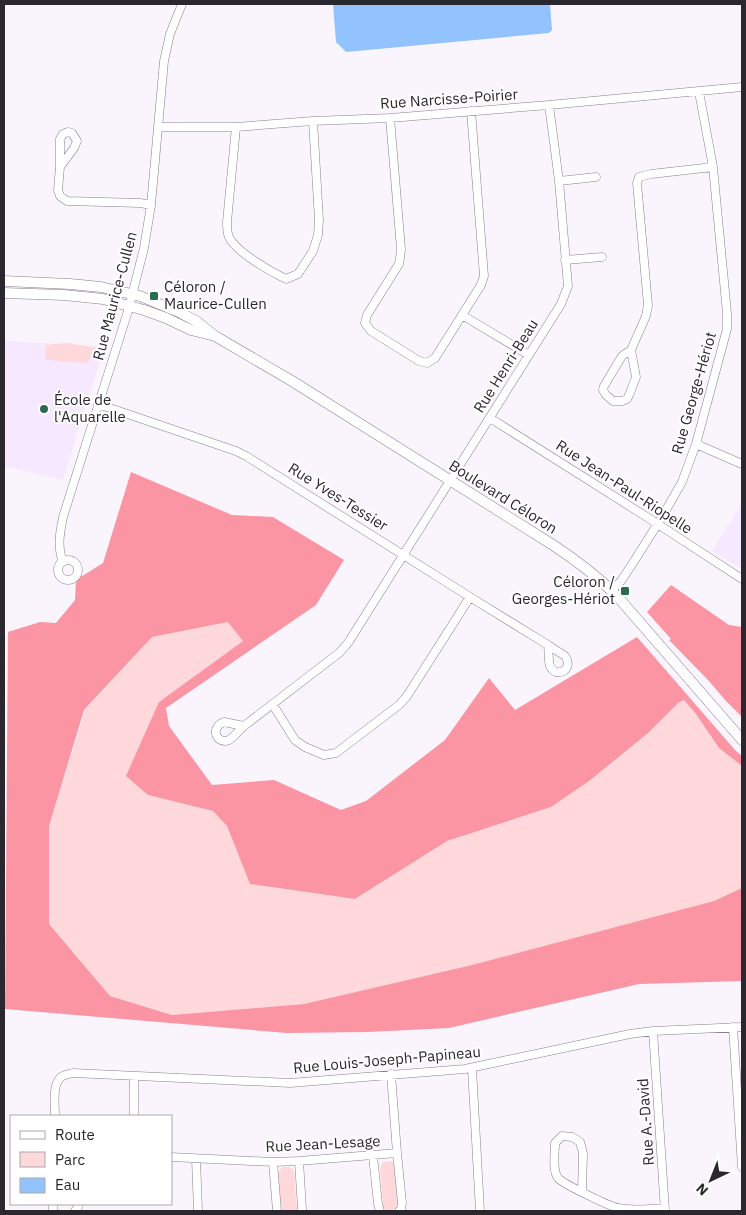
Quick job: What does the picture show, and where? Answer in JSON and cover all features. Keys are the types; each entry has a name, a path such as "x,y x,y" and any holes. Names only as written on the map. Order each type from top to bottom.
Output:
{"street":[{"name":"Rue Maurice-Cullen","path":"63,562 59,552 63,517 129,305 144,248 151,204 165,56 172,29 182,4"},
{"name":"Rue Narcisse-Poirier","path":"158,127 236,127 312,121 390,118 742,87"},
{"name":"Rue George-Hériot","path":"611,591 621,581 682,482 696,444 727,329 713,167 699,92"},
{"name":"Rue Henri-Beau","path":"244,726 339,654 348,643 560,304 568,286 550,105"},
{"path":"390,118 401,249 400,258 399,264 367,315 365,323 371,331 419,361 427,363 434,358 481,285 484,276 471,111"},
{"path":"236,127 227,222 228,236 237,248 274,274 286,279 298,274 313,251 318,235 319,220 312,121"},
{"path":"60,167 58,190 60,196 67,201 151,204"},
{"path":"631,350 636,377 633,386 627,399 613,401 603,390 604,386 622,356 631,350 646,316 648,305 637,183 639,177 713,167"},
{"path":"558,181 596,176"},
{"path":"565,260 602,257"},
{"name":"Boulevard Céloron","path":"4,281 77,284 101,287 159,303 196,321 215,336 299,386 576,561 611,591 740,736"},
{"name":"Boulevard Céloron","path":"4,293 82,296 103,299 129,305 158,315 191,330 215,336"},
{"path":"462,315 529,355"},
{"name":"Rue Yves-Tessier","path":"98,404 246,456 548,645"},
{"name":"Rue Jean-Paul-Riopelle","path":"490,418 742,579"},
{"path":"696,444 742,464"},
{"path":"273,705 295,740 305,747 324,754 336,753 399,705 407,696 470,597"},
{"name":"Rue Louis-Joseph-Papineau","path":"55,1115 58,1081 62,1076 73,1073 290,1083 472,1068 630,1034 742,1027"},
{"path":"733,1028 742,1167"},
{"name":"Rue A.-David","path":"654,1031 665,1210"},
{"path":"472,1068 480,1211"},
{"name":"Rue Jean-Lesage","path":"172,1157 273,1162 397,1153 391,1074"},
{"path":"134,1076 134,1115"},
{"path":"582,1192 583,1153 580,1142 572,1137 562,1136 555,1143 555,1166 557,1177 563,1183 582,1192 617,1208 665,1210"},
{"path":"397,1153 402,1203 399,1211"},
{"path":"373,1156 380,1211"},
{"path":"196,1158 198,1211"},
{"path":"299,1161 301,1211"},
{"path":"273,1162 277,1211"}],"shaded area":[{"name":"École de l'Aquarelle","path":"5,341 101,346 103,351 63,480 5,466"},
{"path":"131,472 232,515 273,517 344,560 316,605 166,708 169,726 212,785 274,780 341,810 366,801 445,740 489,678 515,710 637,637 742,756 742,766 719,748 684,700 678,703 648,733 589,781 551,807 447,841 355,899 250,884 227,826 213,811 148,795 126,776 159,702 243,641 228,622 152,637 84,710 49,826 49,924 110,996 172,1015 304,1004 472,965 714,901 742,888 742,981 639,984 449,1028 367,1032 287,1033 5,1009 8,632 40,622 56,623 75,600 76,580 103,563"},
{"path":"742,503 742,569 712,551"},
{"path":"671,585 729,625 742,627 742,717 669,640 671,639 647,612"}],"green space":[{"path":"67,343 98,348 87,363 46,360 45,345"},
{"path":"229,622 243,641 159,702 148,795 213,811 227,826 250,884 355,899 447,841 551,807 684,700 719,748 742,766 742,888 714,901 472,965 304,1004 172,1015 110,996 49,924 49,826 85,710 152,637"},
{"path":"391,1161 394,1164 398,1203 394,1210 387,1211 383,1207 380,1168 383,1162"},
{"path":"282,1167 290,1167 294,1171 296,1211 281,1211 278,1173"}],"water":[{"path":"333,4 550,4 552,30 549,33 346,52 336,42"}],"place":[{"name":"Céloron / Maurice-Cullen","path":"154,296"},
{"name":"École de l'Aquarelle","path":"44,409"},
{"name":"Céloron / Georges-Hériot","path":"625,591"}]}
